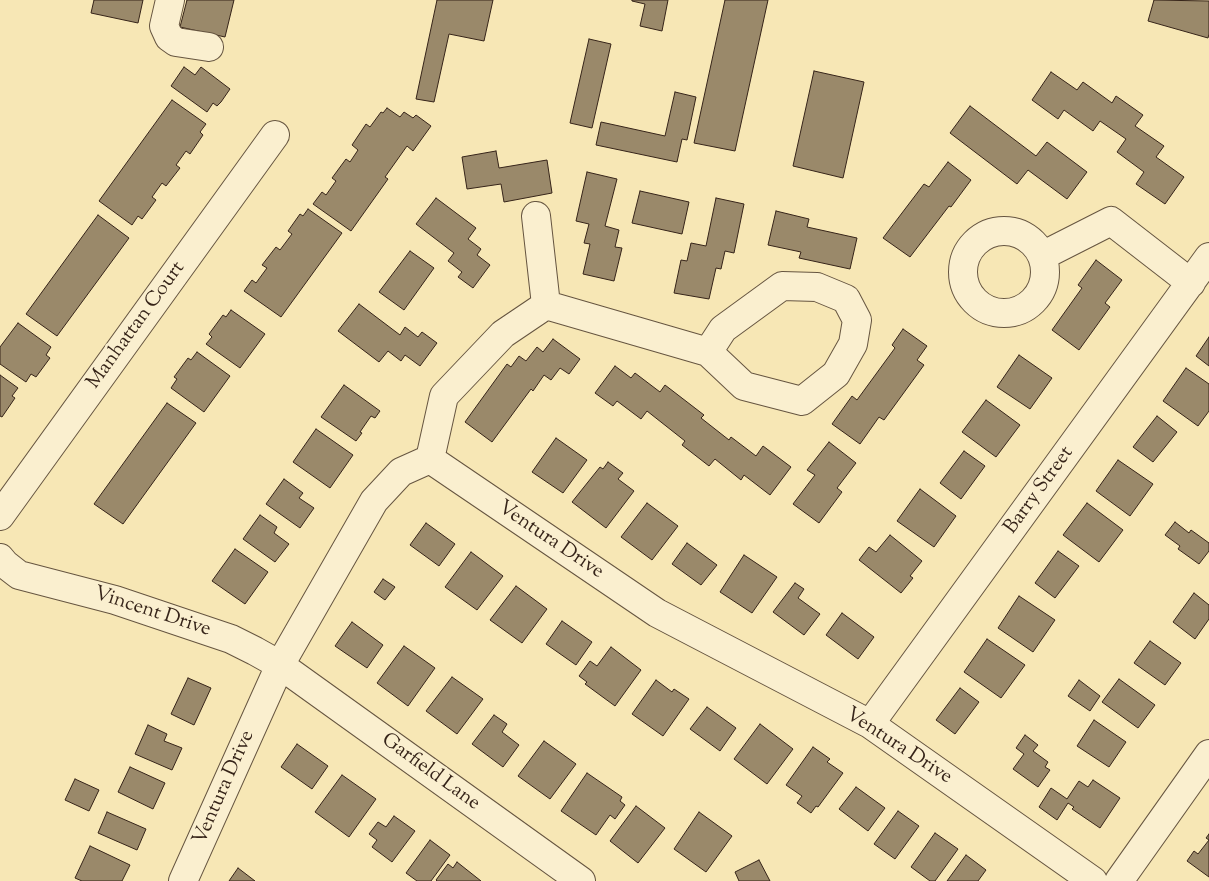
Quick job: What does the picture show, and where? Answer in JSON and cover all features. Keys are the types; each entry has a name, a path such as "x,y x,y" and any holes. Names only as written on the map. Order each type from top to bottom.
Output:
{"street":[{"path":"170,0 164,26 170,37 176,42 209,47"},
{"name":"Manhattan Court","path":"0,516 275,136"},
{"path":"536,216 546,305"},
{"path":"1042,256 1111,221 1191,283"},
{"name":"Barry Street","path":"870,724 1209,258"},
{"path":"546,305 708,352 744,386 802,401 836,374 853,344 857,320 846,299 816,287 782,286 723,329 708,352"},
{"path":"430,459 444,396 503,334 546,305"},
{"name":"Ventura Drive","path":"183,881 280,665 374,501 401,472 430,459 657,613 870,724 1093,881"},
{"name":"Vincent Drive","path":"9,566 231,639 280,665"},
{"name":"Garfield Lane","path":"280,665 581,881"},
{"path":"1119,881 1209,754"}],"building":[{"path":"94,0 143,0 138,23 91,13"},
{"path":"187,0 234,0 225,37 180,27"},
{"path":"437,0 493,0 484,41 449,34 434,102 416,99"},
{"path":"632,0 668,0 662,31 640,26 645,4"},
{"path":"725,0 768,0 735,151 694,143"},
{"path":"1154,0 1209,1 1208,38 1148,21"},
{"path":"589,39 611,44 592,128 570,123"},
{"path":"184,67 195,75 201,67 230,89 217,106 213,103 207,112 171,86"},
{"path":"814,71 864,82 843,178 793,166"},
{"path":"1051,72 1077,90 1083,82 1112,103 1116,96 1143,115 1135,126 1164,146 1156,157 1184,177 1165,204 1136,184 1144,172 1117,152 1126,139 1100,121 1093,131 1064,110 1058,119 1032,100"},
{"path":"675,92 696,97 687,140 682,139 677,162 596,145 601,122 665,136"},
{"path":"172,100 206,124 200,132 203,135 190,154 186,151 176,165 180,168 166,186 162,183 152,197 156,200 142,219 138,216 132,225 99,201"},
{"path":"970,106 1036,156 1047,142 1087,172 1067,199 1028,170 1017,184 950,133"},
{"path":"387,108 400,117 404,112 413,118 416,115 431,126 413,151 407,146 385,177 388,179 351,231 313,204 322,192 326,195 336,181 332,178 346,159 350,162 358,150 352,145 366,124 370,127 381,112 383,113"},
{"path":"496,151 499,168 547,160 552,193 504,202 501,184 467,189 462,157"},
{"path":"948,162 971,180 910,257 883,238 924,184 929,187"},
{"path":"587,172 617,179 605,226 619,230 615,247 622,248 614,281 583,274 590,244 584,243 589,224 576,221"},
{"path":"640,191 689,202 682,234 632,223"},
{"path":"436,198 476,228 468,239 481,249 477,255 490,265 473,288 458,277 462,272 448,261 454,253 416,224"},
{"path":"716,198 744,204 734,253 725,251 721,269 716,268 709,299 674,293 681,260 687,261 691,243 706,246"},
{"path":"308,209 342,233 281,317 244,291 252,280 256,283 267,268 262,265 276,247 280,250 292,234 288,231 300,214 303,216"},
{"path":"776,211 809,219 807,227 857,238 850,269 799,258 801,252 768,245"},
{"path":"98,215 129,238 57,336 26,314"},
{"path":"410,251 434,268 404,310 379,292"},
{"path":"1096,260 1122,280 1105,303 1110,307 1079,350 1052,330 1082,288 1078,285"},
{"path":"359,304 400,335 405,327 418,337 422,332 437,343 420,366 405,355 401,361 388,351 379,362 338,331"},
{"path":"231,310 265,334 240,368 206,344 212,337 209,334 223,315 226,317"},
{"path":"18,323 51,347 46,355 50,358 36,377 31,374 26,382 0,364 0,347"},
{"path":"903,329 927,346 917,360 924,365 884,420 879,417 860,444 832,424 852,396 857,400 895,348 892,345"},
{"path":"1209,337 1209,366 1196,356"},
{"path":"553,339 580,359 569,374 560,368 551,380 544,375 533,391 531,389 492,442 465,422 507,364 511,367 519,356 526,361 537,347 543,352"},
{"path":"197,352 230,376 204,412 171,388 177,379 174,377 188,358 191,360"},
{"path":"1019,355 1052,378 1030,409 997,387"},
{"path":"615,366 631,378 635,373 660,392 665,385 704,415 701,418 729,440 731,437 756,456 763,446 791,467 770,495 744,475 741,480 715,459 709,466 682,445 685,441 647,411 641,419 617,401 613,406 595,393"},
{"path":"1186,368 1209,384 1209,411 1198,426 1163,401"},
{"path":"0,375 18,388 12,396 15,398 2,417 0,416"},
{"path":"344,385 380,411 375,418 371,416 356,441 321,417"},
{"path":"986,400 1020,425 996,457 962,432"},
{"path":"167,403 196,423 123,524 94,504"},
{"path":"1157,416 1177,432 1153,462 1133,447"},
{"path":"316,429 353,455 330,488 293,462"},
{"path":"556,438 587,460 563,493 532,472"},
{"path":"829,442 856,463 837,488 842,492 819,523 793,504 815,475 807,470"},
{"path":"964,451 985,466 961,499 940,483"},
{"path":"1118,460 1153,484 1130,516 1096,491"},
{"path":"608,462 623,473 618,479 634,491 606,528 572,502 600,467 603,469"},
{"path":"284,479 303,493 299,498 314,508 300,528 266,504"},
{"path":"920,489 956,516 934,547 897,521"},
{"path":"647,503 678,526 652,560 621,537"},
{"path":"1087,503 1123,530 1099,562 1063,535"},
{"path":"260,515 277,527 274,533 289,544 275,562 243,539"},
{"path":"1175,522 1189,533 1191,530 1209,543 1209,551 1199,564 1178,549 1180,546 1165,535"},
{"path":"426,523 455,544 439,566 410,545"},
{"path":"890,535 922,561 910,576 913,578 901,593 859,560 869,547 876,552"},
{"path":"687,543 717,565 701,585 672,564"},
{"path":"235,549 268,572 245,604 212,581"},
{"path":"1058,551 1079,566 1055,598 1035,583"},
{"path":"471,552 503,576 477,610 445,587"},
{"path":"744,555 777,577 752,613 720,592"},
{"path":"383,579 395,587 385,600 374,592"},
{"path":"795,583 804,589 798,598 820,614 804,635 773,612"},
{"path":"516,586 547,609 522,643 490,620"},
{"path":"1194,593 1209,605 1209,619 1195,639 1173,622"},
{"path":"1019,596 1055,620 1033,652 998,628"},
{"path":"842,613 874,637 858,659 826,635"},
{"path":"562,621 592,642 576,665 546,644"},
{"path":"352,622 383,645 367,668 335,646"},
{"path":"987,639 1025,665 1001,698 964,672"},
{"path":"1150,641 1181,663 1165,685 1134,663"},
{"path":"404,646 435,668 408,706 377,683"},
{"path":"611,647 641,670 615,706 585,684 587,682 579,676 590,661 597,666"},
{"path":"452,677 483,699 457,734 426,711"},
{"path":"188,678 211,688 194,725 171,714"},
{"path":"1119,679 1155,705 1138,728 1102,702"},
{"path":"656,680 672,692 674,689 689,699 663,736 632,714"},
{"path":"1079,680 1100,696 1090,711 1068,696"},
{"path":"960,688 979,702 955,734 936,720"},
{"path":"707,707 736,728 720,751 690,729"},
{"path":"494,715 507,724 502,732 519,745 503,767 472,744"},
{"path":"1094,720 1126,742 1109,767 1077,746"},
{"path":"760,724 793,749 767,784 734,759"},
{"path":"148,725 167,734 164,741 182,748 172,770 135,754"},
{"path":"1025,735 1038,745 1033,751 1048,762 1045,767 1050,770 1038,787 1013,769 1024,754 1016,748"},
{"path":"544,741 576,764 550,799 518,776"},
{"path":"297,744 328,766 312,789 281,767"},
{"path":"813,747 830,759 827,762 843,773 818,807 816,806 811,813 797,803 802,796 786,785"},
{"path":"130,767 165,783 153,809 118,792"},
{"path":"587,773 622,797 620,801 625,805 615,819 610,815 596,835 561,811"},
{"path":"342,775 376,799 349,837 315,812"},
{"path":"75,779 99,790 89,811 65,800"},
{"path":"1093,780 1120,798 1100,828 1072,809 1074,807 1068,803 1057,820 1039,807 1051,788 1067,799 1079,781 1088,787"},
{"path":"856,787 885,808 868,831 839,809"},
{"path":"636,806 665,828 638,863 610,841"},
{"path":"898,811 919,826 895,859 874,844"},
{"path":"107,812 146,829 137,850 98,833"},
{"path":"699,812 732,836 706,872 674,849"},
{"path":"394,816 415,831 392,862 372,847 377,840 369,834 378,822 386,827"},
{"path":"935,833 958,849 935,881 930,881 911,867"},
{"path":"430,840 450,855 431,881 417,881 406,873"},
{"path":"1209,840 1209,877 1187,861 1194,851 1198,854"},
{"path":"90,846 130,865 122,881 82,881 75,878"},
{"path":"966,855 986,870 978,881 947,881"},
{"path":"759,860 770,881 739,881 735,872"},
{"path":"457,862 481,881 436,880 448,864 453,868"},
{"path":"238,868 255,881 229,881"}]}
